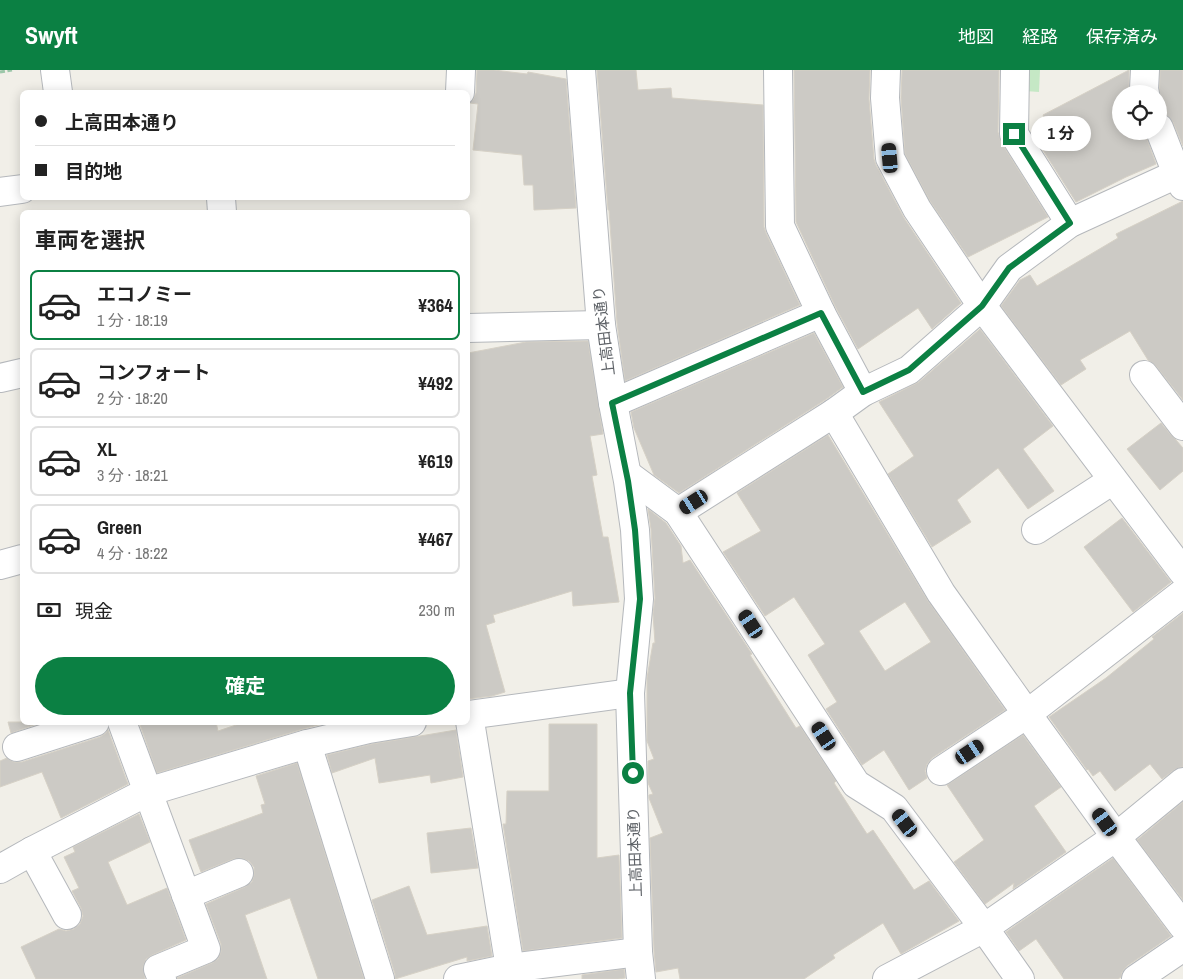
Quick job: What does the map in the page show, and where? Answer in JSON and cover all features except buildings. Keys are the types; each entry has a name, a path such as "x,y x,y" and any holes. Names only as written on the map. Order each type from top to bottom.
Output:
{"street":[{"path":"55,70 58,90"},
{"path":"460,90 461,70"},
{"name":"上高田本通り","path":"581,70 601,325 612,403 628,475 635,530 640,599 630,693 638,952 641,979"},
{"path":"778,70 780,226 821,313 863,392"},
{"path":"886,70 885,98 890,158 917,209 982,306 1183,572"},
{"path":"1015,70 1014,134 1070,223"},
{"path":"1144,85 1145,70"},
{"path":"678,512 834,413 863,392 909,370 982,306 1009,268 1070,223 1180,180 1164,140"},
{"path":"0,192 20,189"},
{"path":"612,403 821,313"},
{"path":"470,328 601,325"},
{"path":"1144,375 1183,426"},
{"path":"834,413 941,593 1026,714 1183,926"},
{"path":"628,475 678,512 856,784 894,808 1020,979"},
{"path":"1036,530 1113,480"},
{"path":"0,566 20,560"},
{"path":"941,772 1026,714 1183,593"},
{"path":"470,715 630,693"},
{"path":"17,747 86,725"},
{"path":"123,725 206,949 158,969 162,979"},
{"path":"470,725 510,968"},
{"path":"0,869 147,792 367,726"},
{"path":"307,744 380,979"},
{"path":"887,979 984,928 1116,837 1183,782"},
{"path":"32,851 68,915"},
{"path":"186,895 239,874"},
{"path":"1136,979 1183,947"},
{"path":"458,979 510,968 638,952"}],"path":[{"path":"0,72 12,70"}],"green space":[{"path":"1026,70 1040,70 1039,92 1025,91"}],"route":[{"path":"633,773 630,693 640,599 635,530 628,481 612,403 821,313 863,392 909,370 982,306 1009,268 1070,223 1014,134"}]}
